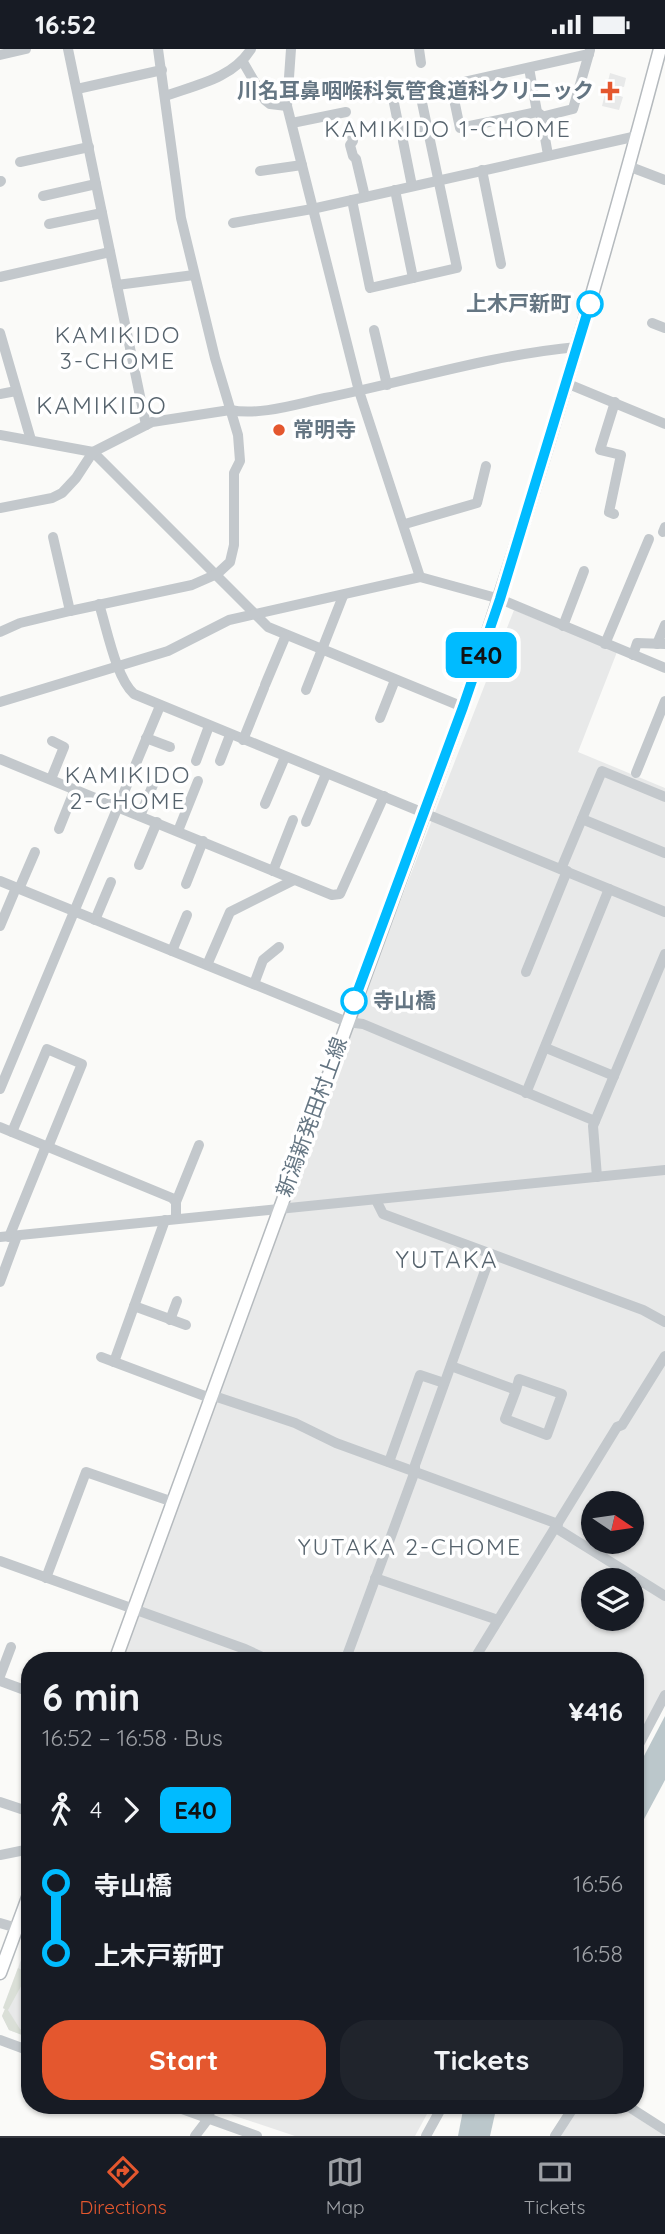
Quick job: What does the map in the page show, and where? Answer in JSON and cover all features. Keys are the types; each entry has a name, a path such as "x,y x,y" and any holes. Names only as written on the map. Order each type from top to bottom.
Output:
{"main road":[{"name":"新潟新発田村上線","path":"118,1652 500,599 577,347 660,49"},
{"path":"0,1973 21,1916"}],"street":[{"path":"0,55 26,49"},
{"path":"68,49 146,425"},
{"path":"0,632 70,611 192,585 217,574 230,562 234,545 234,473 240,461 238,435 181,218 158,49"},
{"path":"165,96 207,82 243,62 251,49"},
{"path":"291,49 286,106 359,391 405,524 420,577"},
{"path":"419,49 421,63"},
{"path":"427,128 400,133 393,98 529,68 589,51"},
{"path":"451,85 460,128 573,109 589,51"},
{"path":"243,62 265,100 270,104 286,106"},
{"path":"529,68 548,155"},
{"path":"77,89 162,70"},
{"path":"352,200 370,288 457,268 420,93"},
{"path":"292,123 346,112"},
{"path":"351,130 353,141 350,145 365,197"},
{"path":"233,223 312,209 637,136"},
{"path":"402,141 412,186"},
{"path":"20,162 89,147"},
{"path":"260,171 302,165"},
{"path":"628,166 665,180"},
{"path":"482,170 501,264"},
{"path":"43,195 96,184"},
{"path":"395,190 413,278"},
{"path":"49,224 102,213"},
{"path":"0,277 110,252"},
{"path":"117,285 194,275"},
{"path":"652,323 665,328"},
{"path":"374,330 387,385"},
{"path":"0,334 31,440"},
{"path":"0,508 52,498 62,493 76,478 93,452 152,422 230,410 242,412 268,409 512,356 577,347"},
{"path":"566,383 665,424"},
{"path":"0,394 16,391"},
{"path":"614,514 609,512 621,456 600,450 615,402"},
{"path":"0,435 93,452 268,627 463,707"},
{"path":"405,524 477,503 486,466"},
{"path":"53,537 70,611"},
{"path":"605,644 649,539"},
{"path":"563,627 584,571"},
{"path":"0,702 168,651 229,620 420,577 500,599 665,669"},
{"path":"306,690 343,596"},
{"path":"99,604 127,688 134,694 665,912"},
{"path":"633,655 637,643 661,644 665,625"},
{"path":"243,740 286,635"},
{"path":"380,718 395,680"},
{"path":"636,773 665,701"},
{"path":"0,1089 160,706"},
{"path":"196,761 209,726"},
{"path":"220,761 230,735"},
{"path":"146,738 170,747"},
{"path":"51,779 64,747 52,741"},
{"path":"265,804 285,757"},
{"path":"0,759 332,895 340,894 384,796"},
{"path":"526,972 602,771 665,797"},
{"path":"306,822 326,774"},
{"path":"141,816 155,781"},
{"path":"178,831 198,781"},
{"path":"59,829 75,789"},
{"path":"582,819 665,853"},
{"path":"273,871 293,820"},
{"path":"139,865 157,823"},
{"path":"186,884 202,841"},
{"path":"0,926 35,852"},
{"path":"207,965 230,912 294,880"},
{"path":"0,881 347,1021 363,1024 595,1121"},
{"path":"95,920 111,882"},
{"path":"526,1093 609,889"},
{"path":"172,951 187,915"},
{"path":"254,984 263,960 279,947"},
{"path":"597,1177 593,1126 665,954"},
{"path":"546,1048 614,1076"},
{"path":"0,1282 9,1236 82,1064 47,1049 12,1132"},
{"path":"0,1127 166,1195 176,1202"},
{"path":"176,1219 176,1202 199,1145"},
{"path":"9,1236 665,1170"},
{"path":"376,1200 383,1214 643,1310 665,1322"},
{"path":"114,1362 165,1220"},
{"path":"348,1652 491,1254"},
{"path":"170,1319 177,1301"},
{"path":"134,1306 186,1325"},
{"path":"478,1652 617,1427 622,1425 665,1356"},
{"path":"101,1357 211,1397 295,1423 336,1443 557,1526 665,1596"},
{"path":"451,1366 516,1390"},
{"path":"389,1462 420,1375 444,1384"},
{"path":"519,1379 562,1394 547,1435 505,1419 516,1390 519,1379"},
{"path":"46,1579 86,1472 173,1502"},
{"path":"0,1561 252,1652"},
{"path":"375,1578 498,1620"},
{"path":"11,1647 0,1679 21,1688"},
{"path":"644,1735 665,1695"},
{"path":"0,1802 21,1809"},
{"path":"0,1855 21,1851"},
{"path":"0,1923 16,1929"},
{"path":"0,2040 21,2048"},
{"path":"195,2114 257,2136"},
{"path":"195,2136 209,2114"},
{"path":"426,2136 438,2114"},
{"path":"555,2136 569,2114"},
{"path":"640,2114 665,2130"}],"shaded area":[{"name":"川名耳鼻咽喉科気管食道科クリニック","path":"610,73 626,78 624,87 616,86 614,94 623,97 619,110 602,106"},
{"path":"514,610 617,652 578,752 665,788 665,1691 644,1731 644,1652 123,1652 332,1076"},
{"path":"665,1716 665,1780 644,1819 644,1756"},
{"path":"21,1960 21,2035 9,2030 2,2016 5,2009 3,2008"},
{"path":"18,1968 21,1970 21,1986 8,2010 21,2029 21,2035 9,2030 2,2016 5,2009 3,2008"},
{"path":"427,2114 415,2136 295,2136 232,2115"},
{"path":"462,2114 495,2114 490,2136 458,2136"},
{"path":"563,2114 631,2114 665,2136 550,2136"}],"bus line":[{"name":"E40","path":"354,1001 500,599 590,304"}],"place":[{"name":"川名耳鼻咽喉科気管食道科クリニック","path":"610,91"},
{"name":"上木戸新町","path":"590,304"},
{"name":"常明寺","path":"279,430"},
{"name":"寺山橋","path":"354,1001"}],"district":[{"name":"KAMIKIDO 1-CHOME","path":"448,129"},
{"name":"KAMIKIDO 3-CHOME","path":"118,348"},
{"name":"KAMIKIDO","path":"102,406"},
{"name":"KAMIKIDO 2-CHOME","path":"128,788"},
{"name":"YUTAKA","path":"447,1260"},
{"name":"YUTAKA 2-CHOME","path":"410,1547"}]}
